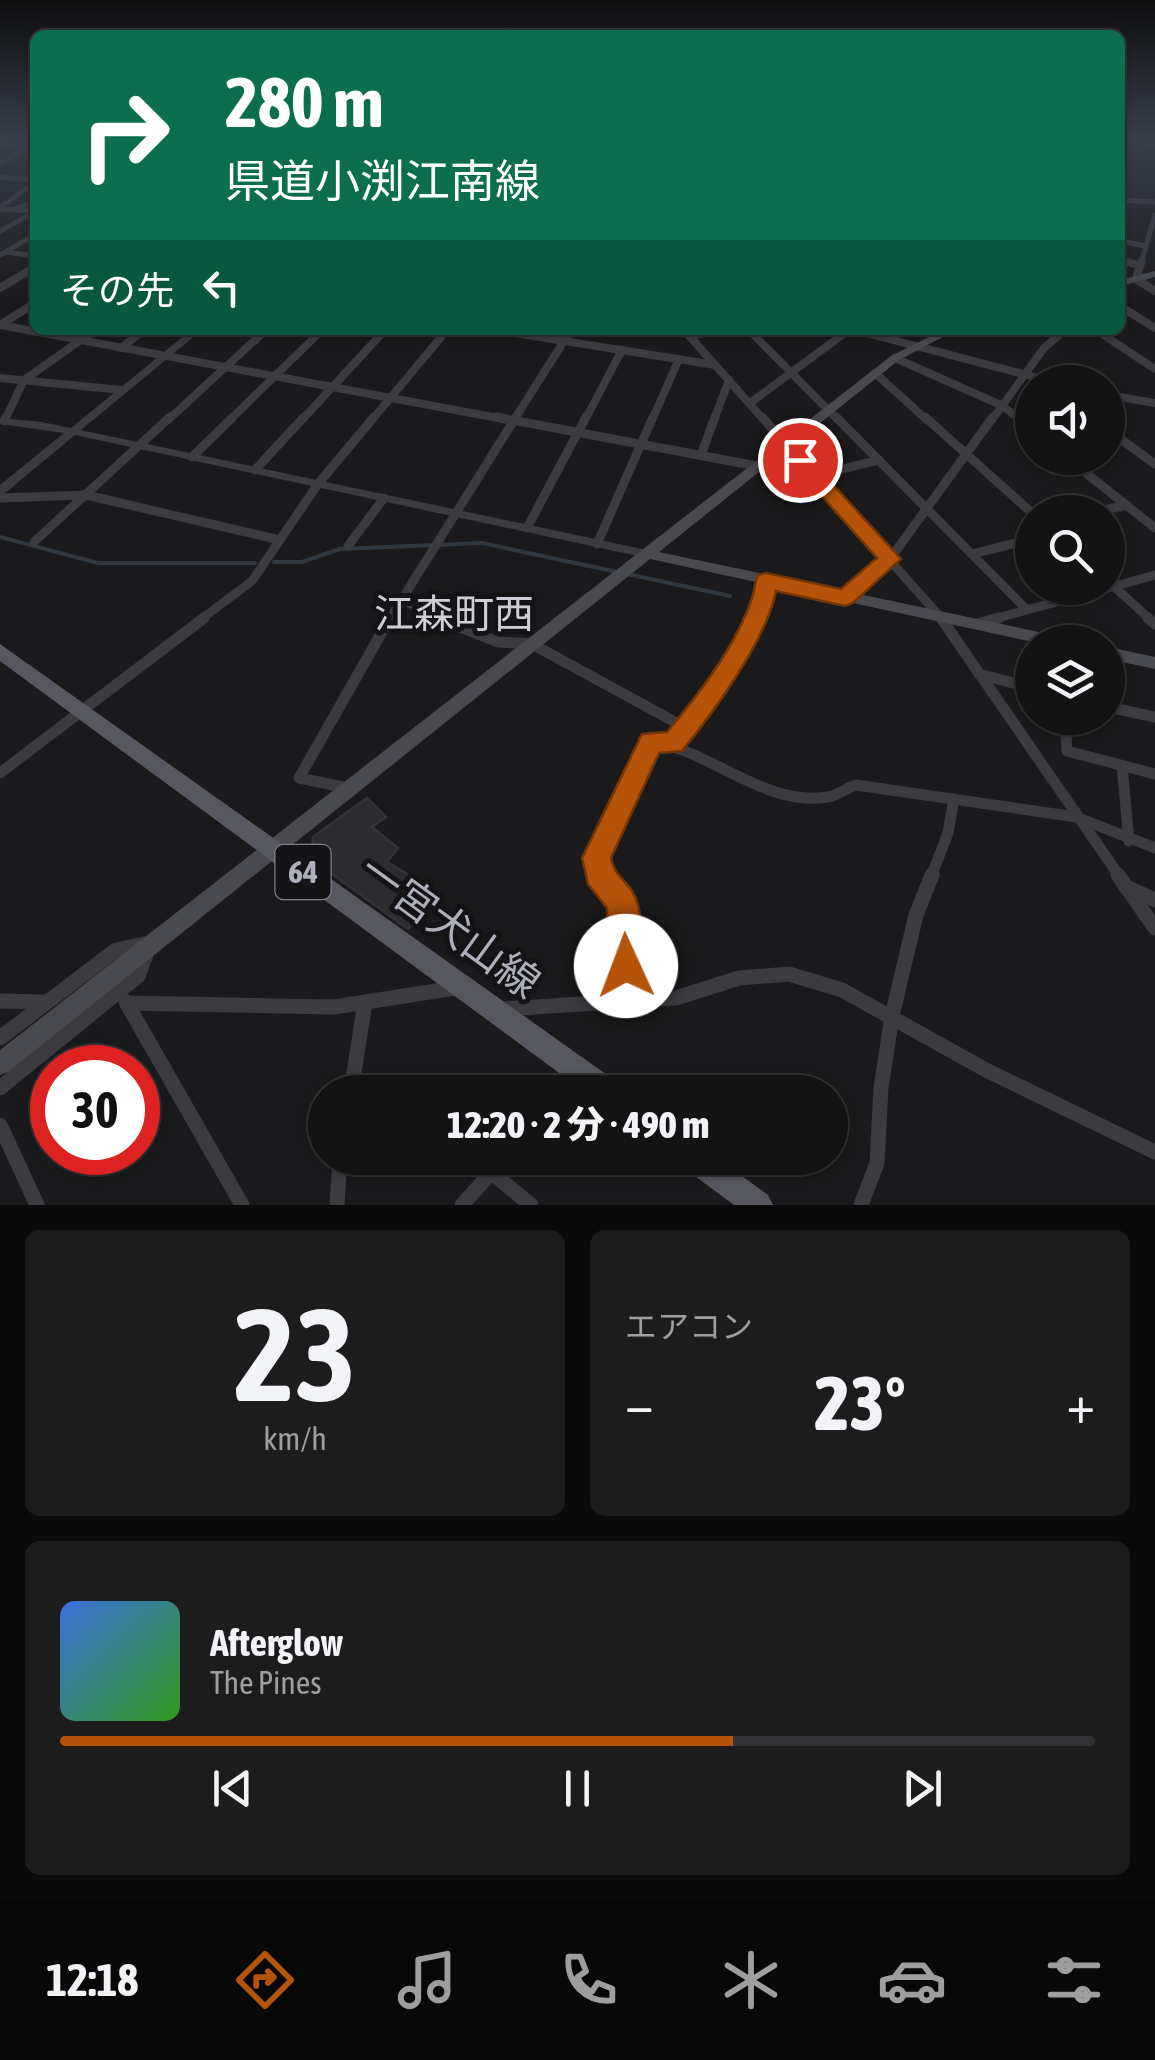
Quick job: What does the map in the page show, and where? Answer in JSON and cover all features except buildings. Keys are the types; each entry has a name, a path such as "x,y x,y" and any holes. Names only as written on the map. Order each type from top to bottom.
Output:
{"main road":[{"path":"1125,280 1140,271 1155,274"},
{"path":"0,1064 875,373 913,346 938,335"},
{"path":"647,554 1015,633"},
{"name":"一宮犬山線","path":"0,651 583,1075"},
{"path":"1125,657 1155,664"},
{"path":"717,1175 758,1205"}],"street":[{"path":"0,208 16,196"},
{"path":"17,196 30,200"},
{"path":"1125,200 1155,202"},
{"path":"11,210 30,203"},
{"path":"0,208 30,212"},
{"path":"0,231 30,215"},
{"path":"1140,271 1146,246 1154,235 1155,215"},
{"path":"2,252 30,238"},
{"path":"1125,242 1146,246"},
{"path":"2,252 30,255"},
{"path":"1125,263 1140,271 1155,291"},
{"path":"1140,271 1155,264"},
{"path":"0,288 30,270"},
{"path":"0,325 30,306"},
{"path":"1125,309 1155,328"},
{"path":"0,325 30,330"},
{"path":"58,335 757,466"},
{"path":"88,335 24,380 2,421 140,446 647,554"},
{"path":"121,348 138,335"},
{"path":"0,495 191,335"},
{"path":"34,542 261,335"},
{"path":"192,457 317,335"},
{"path":"255,470 380,335"},
{"path":"0,774 252,581 318,484 443,335"},
{"path":"530,335 716,365"},
{"path":"348,788 299,778 401,598 568,335"},
{"path":"689,335 941,618 1155,928"},
{"path":"754,335 1026,609"},
{"path":"750,403 845,335"},
{"path":"871,335 1015,373"},
{"path":"882,338 885,335"},
{"path":"1033,365 1056,335"},
{"path":"1103,335 1155,370"},
{"path":"526,528 622,350"},
{"path":"895,358 1003,406 1015,416"},
{"path":"597,544 679,360"},
{"path":"875,373 1015,498"},
{"path":"0,378 72,382 122,390"},
{"path":"700,455 728,380"},
{"path":"845,598 890,559 1015,390"},
{"path":"1125,397 1152,400"},
{"path":"1125,442 1155,464"},
{"path":"816,476 878,460"},
{"path":"1089,475 1155,528"},
{"path":"0,495 86,495 280,540"},
{"path":"348,546 384,498"},
{"path":"972,554 1015,543"},
{"path":"1125,581 1155,575"},
{"path":"673,744 735,656 765,595 766,580"},
{"path":"1125,597 1155,624"},
{"path":"401,598 470,632 513,646 532,644 686,728"},
{"path":"976,624 1039,605"},
{"path":"978,674 1015,684"},
{"path":"1125,711 1155,718"},
{"path":"1067,735 1068,751 1155,774"},
{"path":"626,1004 622,903 598,874 596,858 651,742 673,744 748,782 817,798 832,797 856,785 1076,816 1129,841 1155,848"},
{"path":"1122,766 1129,841"},
{"path":"860,1205 877,1162 881,1088 892,1016 916,915 948,833 954,798"},
{"path":"1125,886 1155,900"},
{"path":"0,1088 123,997 138,976 151,943"},
{"path":"0,1038 116,950 151,943"},
{"path":"492,1010 676,998 739,978 789,974 842,990 986,1070 1155,1152"},
{"path":"123,997 318,1007 461,987"},
{"path":"123,997 242,1205"},
{"path":"0,1002 46,1002"},
{"path":"354,1075 365,1002"},
{"path":"0,1124 37,1205"},
{"path":"336,1205 339,1175"},
{"path":"462,1205 488,1175"},
{"path":"495,1175 531,1205"}],"waterway":[{"path":"0,537 98,563 255,563"},
{"path":"274,562 302,562 340,549 482,543 617,572"},
{"path":"627,574 730,596"}],"district":[{"name":"江森町西","path":"454,614"}],"route":[{"path":"626,966 622,903 598,874 596,858 651,742 673,744 686,728 735,656 758,613 766,580 845,598 890,559 800,460"}]}
